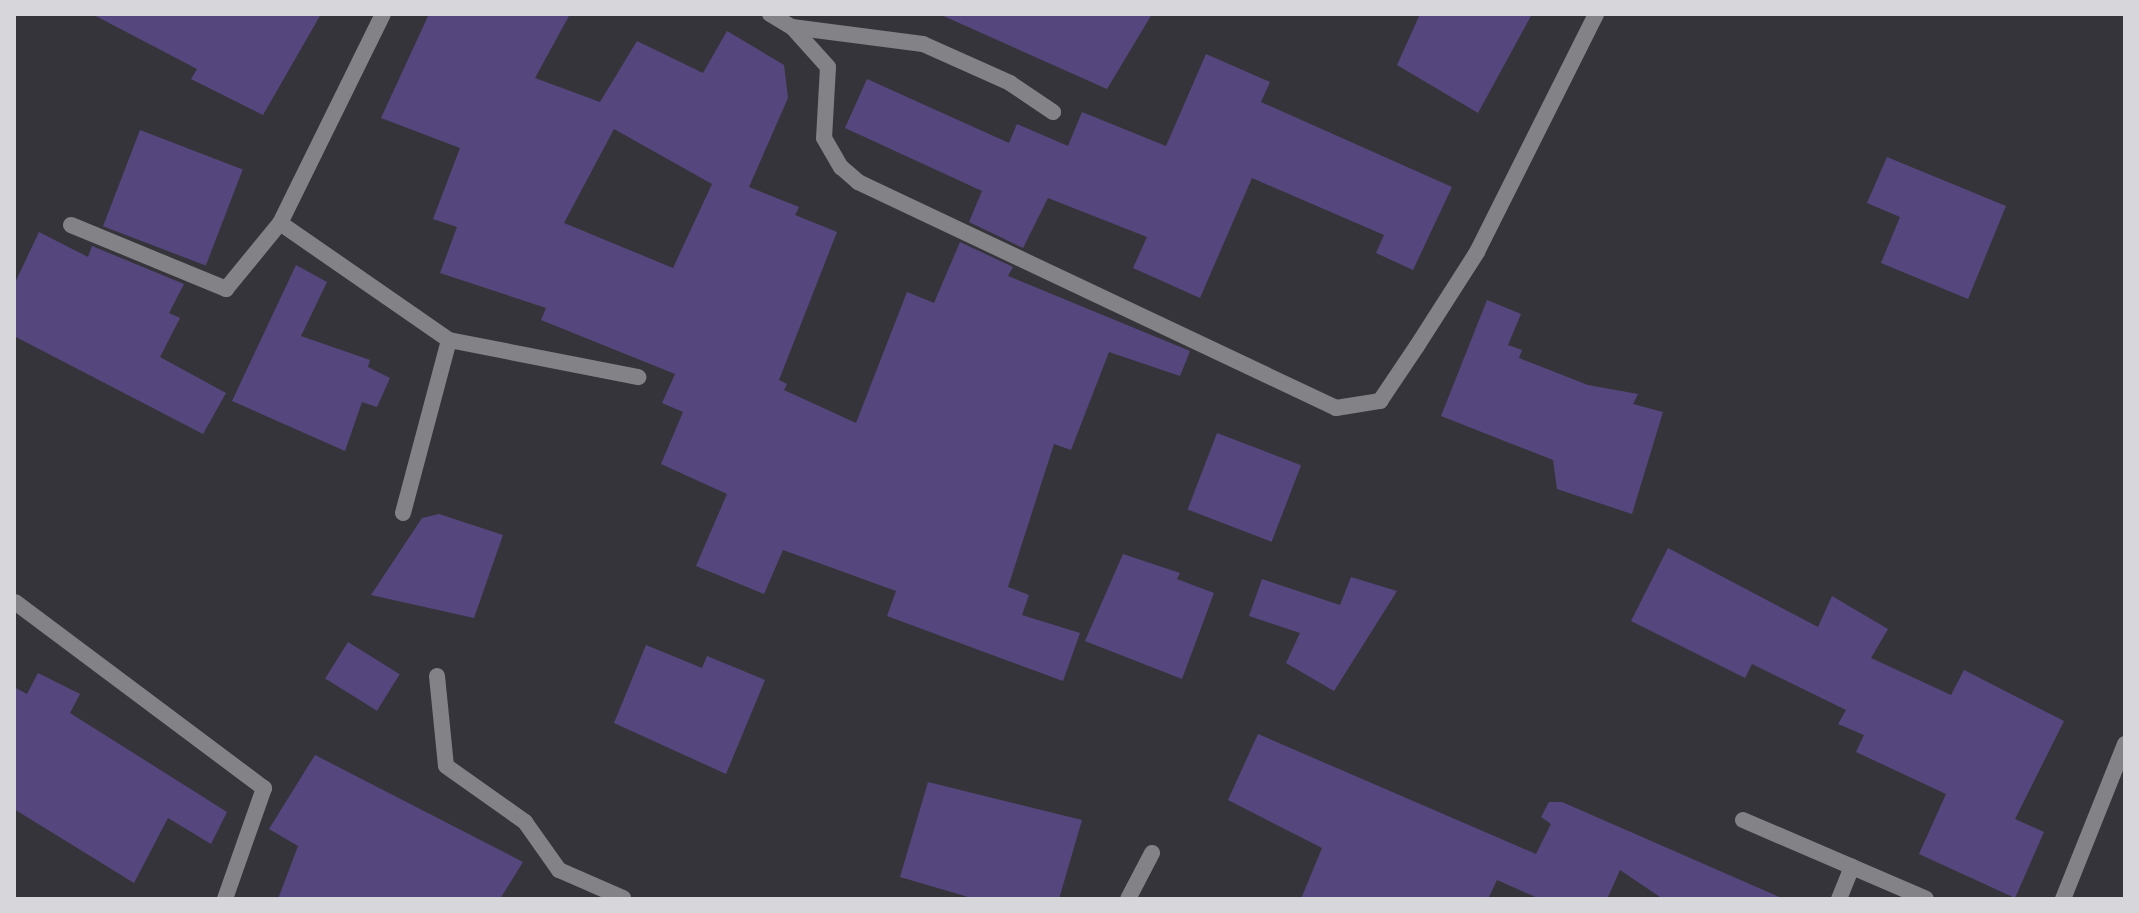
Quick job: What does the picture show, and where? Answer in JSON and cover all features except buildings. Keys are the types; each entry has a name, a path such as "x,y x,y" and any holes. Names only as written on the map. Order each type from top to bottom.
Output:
{"street":[{"path":"71,225 226,289 280,223 383,14"},
{"path":"770,14 792,27 828,67 824,138 841,167 858,182 1336,408 1380,401 1417,346 1477,252 1596,14"},
{"path":"792,27 923,44 1010,83 1053,112"},
{"path":"280,223 449,340 638,377"},
{"path":"403,513 449,340"},
{"path":"15,602 264,788 225,899"},
{"path":"437,676 446,766 525,822 559,870 624,899"},
{"path":"2063,899 2125,744"},
{"path":"1743,820 1926,899"},
{"path":"1128,899 1152,853"},
{"path":"1839,899 1852,866"}]}
